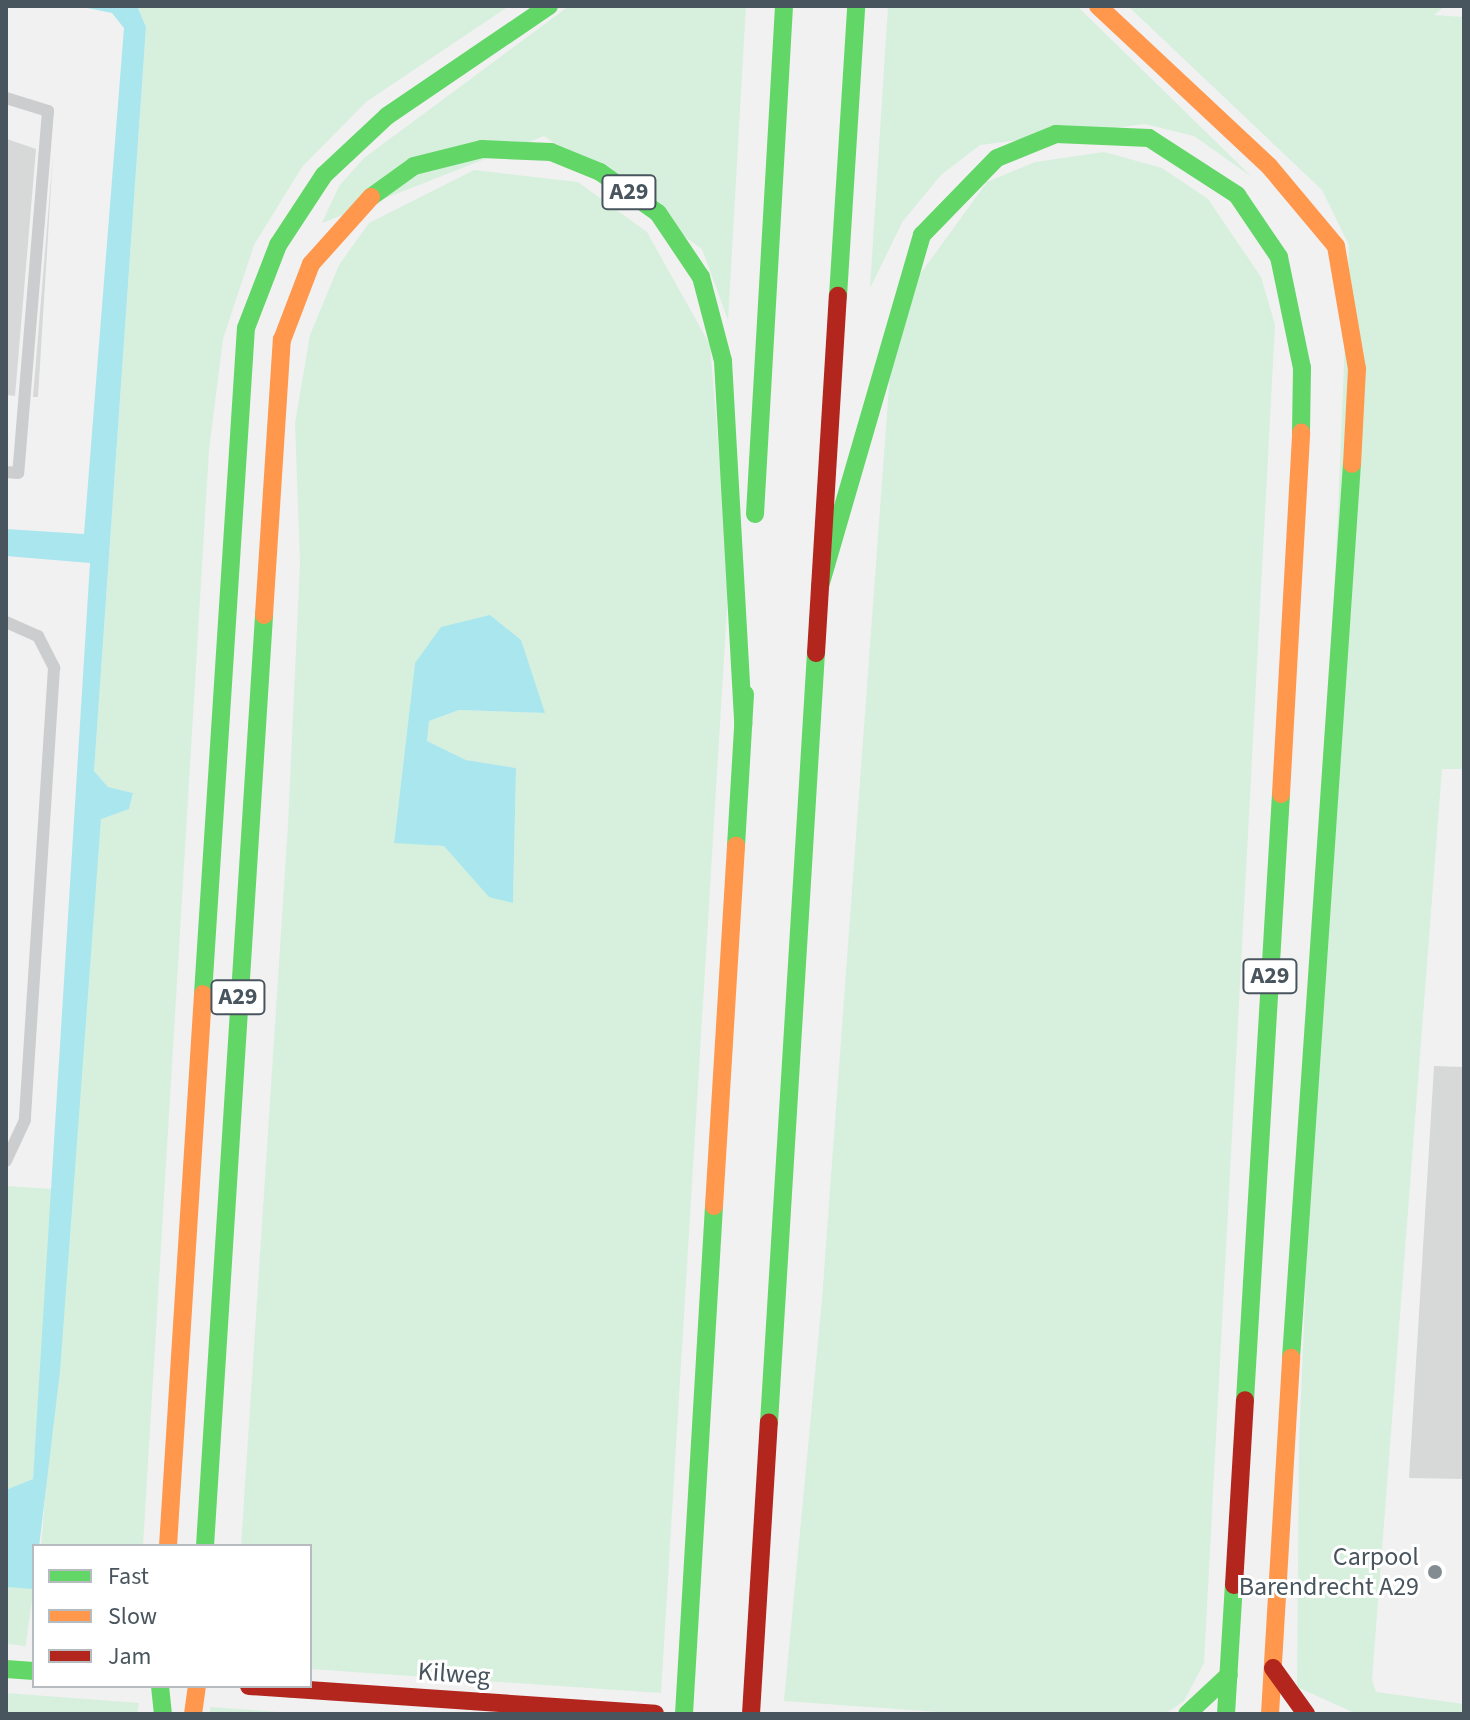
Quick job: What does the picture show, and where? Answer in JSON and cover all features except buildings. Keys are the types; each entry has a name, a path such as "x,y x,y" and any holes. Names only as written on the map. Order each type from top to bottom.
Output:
{"main road":[{"name":"A29","path":"168,1544 246,328 278,245 324,175 387,116 549,6"},
{"name":"A29","path":"684,1714 784,6"},
{"name":"A29","path":"751,1714 856,6"},
{"name":"A29","path":"1098,6 1269,166 1336,246 1353,315 1357,369 1334,779 1318,919 1270,1714"},
{"name":"A29","path":"820,586 875,409 890,326 922,235 953,197 997,158 1056,134 1149,138 1237,195 1279,257 1302,382 1226,1714"},
{"name":"A29","path":"205,1544 282,340 311,264 336,231 352,210 414,166 482,149 551,152 600,172 658,213 701,277 723,361 743,724"},
{"path":"1273,1668 1306,1714"},
{"path":"6,1669 32,1671"},
{"path":"1187,1714 1229,1675"},
{"path":"160,1688 163,1714"},
{"path":"193,1714 197,1688"},
{"name":"Kilweg","path":"303,1688 655,1714"}],"lane":[{"path":"6,98 48,111 18,473 6,472"},
{"path":"6,622 28,628 46,645 54,681 25,1120 6,1161"}],"green space":[{"path":"137,6 509,6 366,102 302,167 254,245 223,339 209,450 143,1544 41,1544 101,818 129,809 133,793 108,787 94,771 146,27"},
{"path":"569,6 746,6 728,320 702,249 544,136 322,223 339,186 364,158"},
{"path":"888,6 1077,6 1252,177 1194,136 1145,124 980,145 941,175 903,221 870,288"},
{"path":"1128,6 1445,6 1434,15 1464,17 1464,769 1442,769 1372,1680 1376,1692 1464,1704 1464,1714 1357,1714 1297,1687 1299,1443 1349,245 1322,190"},
{"path":"1104,152 1162,168 1208,199 1261,277 1275,325 1204,1663 1184,1701 1165,1714 967,1714 784,1701 822,1299 891,359 910,288 987,182 1035,162"},
{"path":"474,170 578,182 647,232 710,345 729,576 661,1693 312,1669 312,1544 241,1544 288,825 300,563 295,423 310,335 339,265 369,223","holes":["415,663 545,713 459,710 429,721 427,741 466,760 516,768 513,903 444,846 394,842"]},
{"path":"6,1186 53,1189 33,1479 18,1490 6,1490"},
{"path":"6,1584 32,1588 26,1646 6,1644"},
{"path":"6,1693 139,1703 137,1714 6,1714"},
{"path":"210,1707 307,1714 210,1714"}],"water":[{"path":"78,6 137,6 146,27 94,771 108,787 133,793 129,809 101,819 60,1371 39,1544 32,1544 32,1589 6,1587 6,1490 33,1479 90,563 6,556 6,529 84,534 124,28 112,13"},
{"path":"490,615 521,640 545,713 459,710 429,721 427,741 466,760 516,768 513,903 489,897 444,846 394,843 415,663 441,627"}],"traffic: fast":[{"path":"203,994 246,328 278,245 324,175 387,116 549,6"},
{"path":"755,514 784,6"},
{"path":"838,296 856,6"},
{"path":"820,586 922,235 997,158 1056,134 1149,138 1237,195 1279,257 1302,368 1301,433"},
{"path":"371,197 414,166 482,149 551,152 600,172 658,213 701,277 723,361 743,724"},
{"path":"1291,1358 1352,464"},
{"path":"205,1544 264,615"},
{"path":"769,1423 816,653"},
{"path":"736,846 745,694"},
{"path":"1245,1400 1281,794"},
{"path":"684,1714 714,1206"},
{"path":"1226,1714 1234,1585"},
{"path":"6,1669 32,1671"},
{"path":"1187,1714 1229,1675"},
{"path":"160,1688 163,1714"}],"traffic: slow":[{"path":"1098,6 1269,166 1336,246 1357,369 1352,464"},
{"path":"264,615 282,340 311,264 371,197"},
{"path":"1281,794 1301,433"},
{"path":"714,1206 736,846"},
{"path":"168,1544 203,994"},
{"path":"1270,1714 1291,1358"},
{"path":"193,1714 197,1688"}],"traffic: jam":[{"path":"816,653 838,296"},
{"path":"1234,1585 1245,1400"},
{"path":"751,1714 769,1423"},
{"path":"1273,1668 1306,1714"},
{"path":"278,1688 655,1714"}],"place":[{"name":"Carpool Barendrecht A29","path":"1435,1572"}]}
